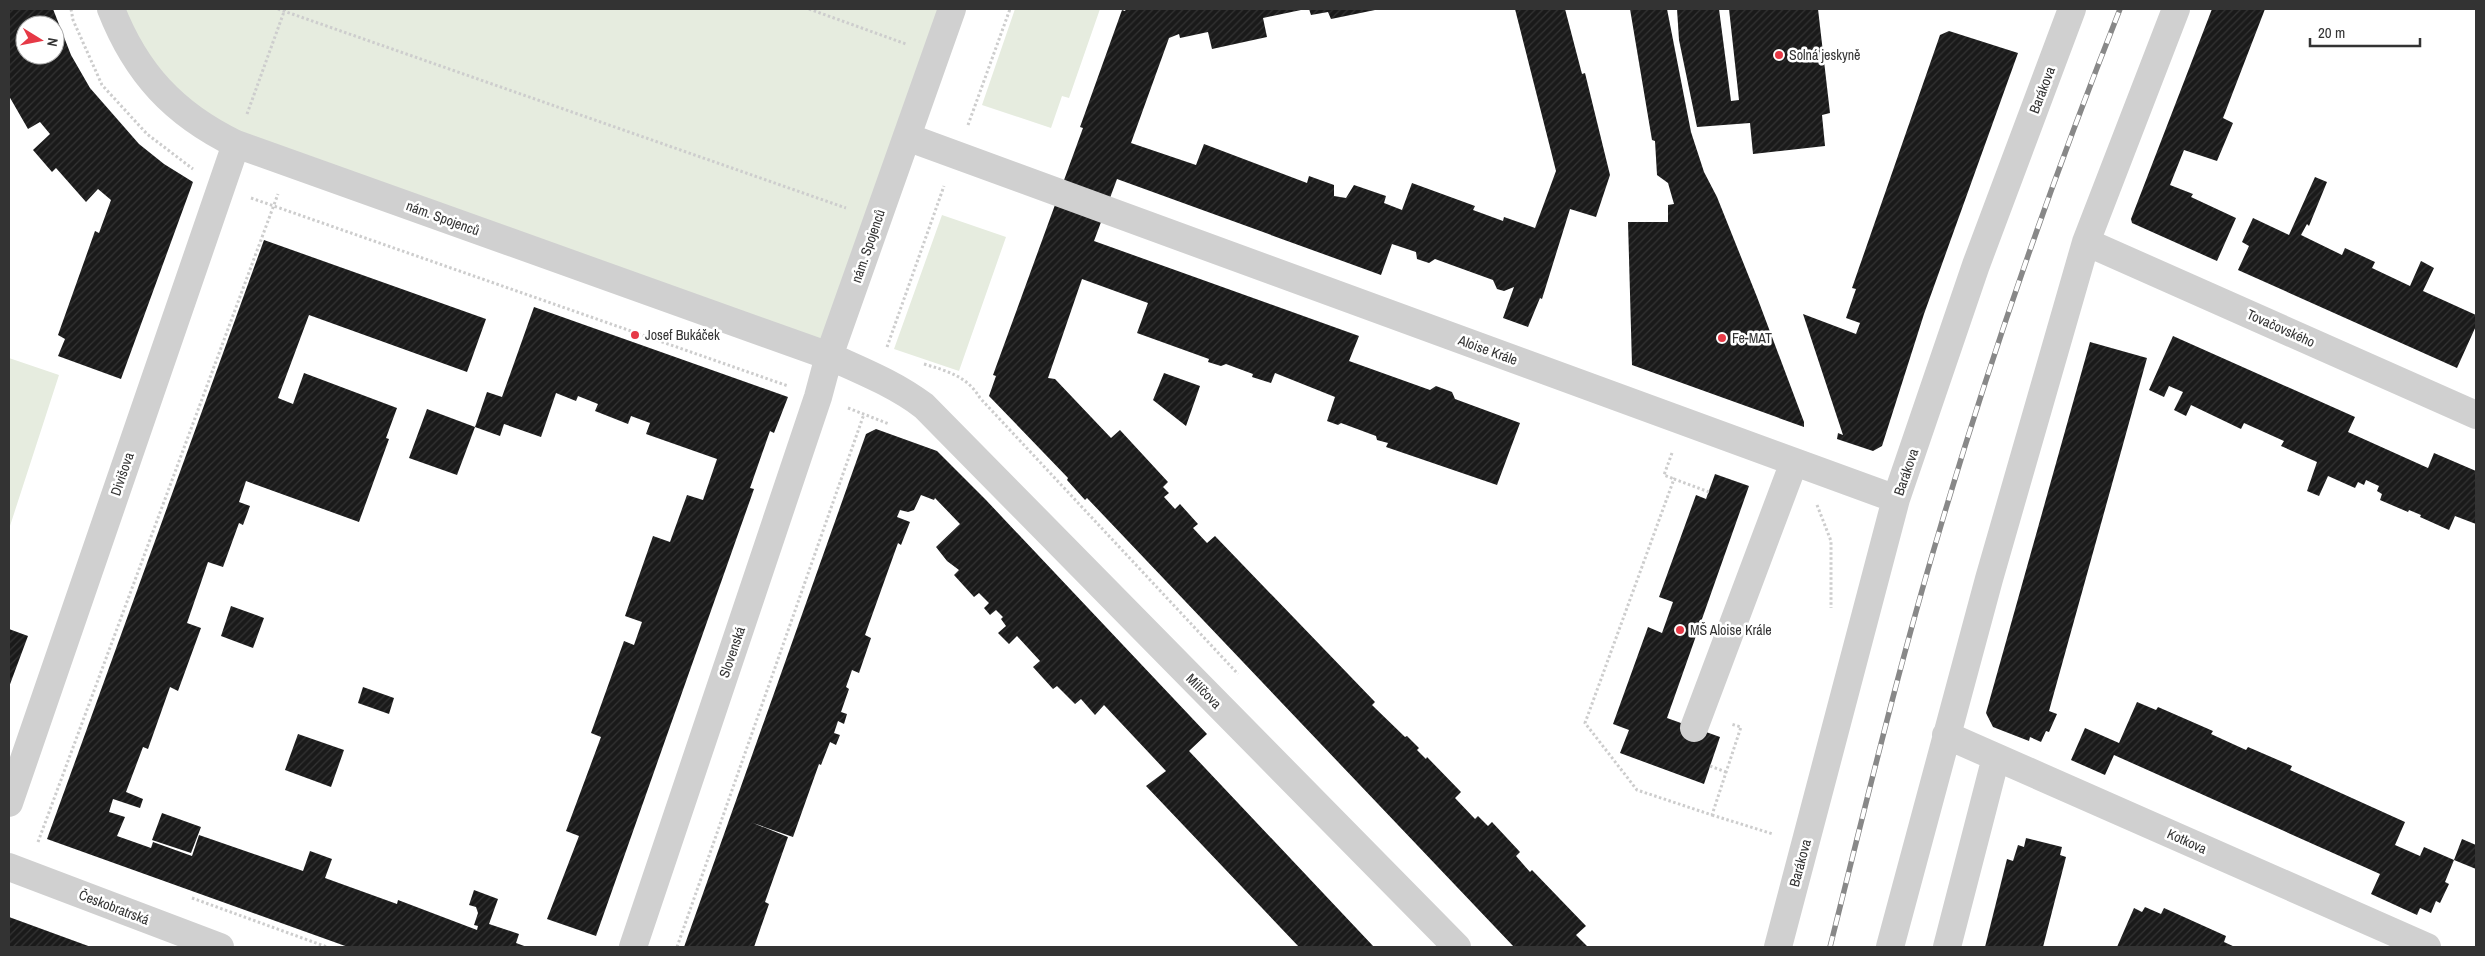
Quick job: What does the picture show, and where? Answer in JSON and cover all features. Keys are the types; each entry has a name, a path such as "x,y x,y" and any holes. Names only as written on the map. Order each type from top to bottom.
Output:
{"street":[{"name":"nám. Spojenců","path":"111,9 135,60 160,91 205,127 236,144 829,356 894,385 924,406 952,435"},
{"name":"nám. Spojenců","path":"829,356 952,9"},
{"name":"Barákova","path":"1778,947 1896,499 1976,265 2072,9"},
{"path":"1890,947 1989,579 2086,242 2176,9"},
{"name":"Aloise Krále","path":"907,136 1790,474 1896,499"},
{"name":"Divišova","path":"9,803 236,144"},
{"name":"Tovačovského","path":"2086,242 2476,415"},
{"name":"Slovenská","path":"633,947 818,397 829,356"},
{"name":"Milíčova","path":"952,435 1456,947"},
{"path":"1697,720 1790,474"},
{"name":"Kotkova","path":"1946,735 2427,947"},
{"path":"1947,947 1996,757"},
{"name":"Českobratrská","path":"9,867 220,947"}],"path":[{"path":"72,9 73,20 102,84 146,134 198,172"},
{"path":"278,9 878,220"},
{"path":"809,9 935,55"},
{"path":"38,842 269,216 291,164"},
{"path":"677,947 944,184 952,186"},
{"path":"922,363 958,375 973,385 980,398 1243,680"},
{"path":"1790,474 1804,492 1815,501 1831,541 1831,609"},
{"path":"1709,492 1674,479 1586,723 1637,790 1780,837"},
{"path":"1697,720 1741,727 1712,815"},
{"path":"1710,766 1726,772"}],"shaded area":[{"path":"118,9 946,9 825,343 228,127 167,85"},
{"path":"1015,9 1100,9 1069,98 1062,96 1051,128 982,105"},
{"path":"942,215 1006,237 959,371 894,349"},
{"path":"9,358 59,375 9,529"}],"building":[{"path":"9,9 53,9 55,15 15,15 15,65 65,65 65,40 71,55 90,88 139,144 164,164 193,182 121,379 58,356 65,339 58,335 95,231 99,233 111,200 98,189 86,202 56,168 52,172 33,150 50,134 40,122 28,129 9,96"},
{"path":"1126,9 1301,10 1263,18 1267,37 1212,49 1208,32 1180,38 1179,34 1169,38 1131,143 1196,165 1204,144 1307,183 1309,176 1334,185 1334,196 1346,198 1354,185 1386,196 1384,203 1402,210 1412,183 1475,206 1473,210 1503,221 1504,217 1535,228 1556,171 1515,9 1565,9 1582,74 1585,73 1610,175 1596,217 1570,209 1542,299 1540,298 1528,327 1503,318 1514,287 1504,291 1497,289 1493,280 1435,259 1429,263 1417,259 1416,252 1392,244 1381,275 1117,179 1094,241 1359,336 1349,361 1430,390 1436,386 1452,392 1455,399 1520,423 1497,485 1386,447 1388,443 1377,440 1376,436 1341,423 1338,425 1327,421 1335,397 1275,373 1271,383 1252,377 1253,374 1226,364 1221,366 1208,362 1209,359 1137,333 1148,303 1082,279 1048,378 1055,379 1111,438 1120,430 1168,482 1163,487 1169,493 1164,497 1175,509 1180,504 1198,524 1193,528 1207,543 1215,536 1375,702 1372,705 1405,737 1407,736 1419,748 1417,750 1426,759 1427,757 1461,792 1455,798 1475,819 1478,816 1488,826 1492,822 1520,852 1516,856 1530,872 1532,870 1586,926 1576,935 1588,947 1514,947 1087,498 1085,500 1067,480 1068,478 989,396 996,376 993,375 1083,128 1080,127 1122,10 1125,11"},
{"path":"1309,9 1375,10 1331,19 1328,12 1311,15"},
{"path":"1630,9 1667,9 1691,132 1704,172 1717,197 1757,297 1804,422 1804,427 1632,365 1628,222 1668,222 1668,205 1674,204 1668,183 1657,175 1655,141 1652,140"},
{"name":"Solná jeskyně","path":"1677,9 1719,9 1731,101 1739,100 1729,9 1818,9 1830,113 1822,115 1825,146 1753,154 1750,123 1697,127 1679,40"},
{"path":"2212,9 2265,9 2223,118 2233,123 2217,161 2184,150 2170,185 2193,194 2191,197 2236,218 2217,261 2132,223 2131,219"},
{"path":"1949,31 2018,53 1924,314 1882,446 1873,451 1837,439 1838,433 1843,435 1803,314 1856,334 1860,323 1846,318 1856,289 1852,288 1940,35"},
{"path":"2315,177 2327,182 2309,226 2307,224 2301,235 2342,255 2345,248 2375,262 2372,268 2410,286 2421,261 2434,268 2423,291 2476,315 2476,326 2457,368 2238,270 2249,246 2242,242 2253,218 2289,235"},
{"path":"264,240 486,319 467,372 309,315 278,398 293,404 304,373 397,408 386,438 389,439 359,522 246,481 239,502 250,506 243,525 239,523 223,567 208,562 187,623 201,628 178,691 170,687 148,749 143,747 126,792 143,799 140,808 113,799 109,812 125,817 117,836 151,848 153,842 192,856 199,835 303,871 310,851 332,859 325,878 397,904 398,900 477,930 478,926 474,925 478,913 476,907 469,905 474,890 498,899 489,924 519,934 516,943 527,947 348,947 47,839"},
{"path":"534,307 788,397 774,433 770,431 750,488 754,489 596,936 547,919 579,836 566,831 601,737 591,733 624,641 634,645 642,622 625,616 653,536 670,542 687,495 703,500 717,459 646,434 650,423 631,416 628,424 595,411 598,404 578,396 576,401 556,393 541,437 504,424 500,436 475,427 487,392 502,397"},
{"path":"2173,336 2355,417 2348,432 2428,468 2434,453 2476,471 2476,524 2455,516 2449,530 2420,517 2421,515 2409,510 2408,512 2380,500 2382,494 2377,491 2379,486 2366,480 2364,485 2358,482 2355,488 2328,476 2319,496 2307,491 2317,462 2281,446 2284,441 2244,423 2241,429 2191,405 2186,416 2174,410 2183,392 2169,386 2164,397 2149,390"},
{"path":"2090,342 2147,358 2049,711 2057,714 2049,732 2046,731 2041,742 2030,737 2029,741 1993,727 1986,713"},
{"path":"1164,373 1200,386 1186,426 1153,400"},
{"path":"427,409 475,427 457,475 409,458"},
{"path":"876,429 937,451 986,500 1207,734 1189,751 1374,947 1299,947 1146,786 1166,771 1104,705 1095,715 1081,699 1075,704 1057,686 1053,689 1033,667 1040,661 1017,636 1009,644 998,633 1006,626 1001,619 1003,617 996,610 990,615 984,608 989,603 979,593 974,597 954,575 959,570 947,561 936,547 960,524 935,498 934,500 921,495 914,510 908,512 900,510 897,517 910,522 901,545 898,543 865,635 871,638 859,673 852,670 846,687 849,689 841,712 847,714 844,724 838,721 834,733 840,735 836,745 830,742 821,765 819,764 793,837 753,823 788,837 765,902 769,904 754,947 684,947 866,434"},
{"name":"MŠ Aloise Krále","path":"1715,474 1749,486 1667,718 1720,737 1704,784 1620,753 1629,730 1613,724 1648,627 1662,633 1673,602 1659,597 1696,495 1706,499"},
{"path":"231,606 264,618 253,648 221,636"},
{"path":"9,629 28,636 9,687"},
{"path":"363,687 394,698 389,714 358,703"},
{"path":"2137,702 2156,710 2158,707 2213,731 2211,734 2246,750 2248,747 2292,766 2290,770 2405,822 2395,845 2420,856 2424,847 2454,860 2445,882 2449,884 2440,903 2436,901 2431,913 2420,908 2417,915 2371,894 2380,874 2114,755 2105,775 2071,760 2085,728 2119,743"},
{"path":"298,734 344,750 331,787 285,770"},
{"path":"162,813 201,827 191,853 152,840"},
{"path":"2026,838 2062,847 2060,855 2066,857 2043,947 1985,947 2007,859 2013,861 2018,845 2024,847"},
{"path":"2462,839 2476,845 2476,869 2454,860"},
{"path":"2145,907 2161,914 2164,908 2226,936 2224,942 2235,947 2117,947 2134,908 2142,912"},
{"path":"9,917 91,947 9,947"}],"railway":[{"path":"1830,947 1896,687 1924,583 1959,466 2023,269 2070,138 2120,9"}],"place":[{"name":"Solná jeskyně","path":"1779,55"},
{"name":"Josef Bukáček","path":"635,335"},
{"name":"Fe-MAT","path":"1722,338"},
{"name":"MŠ Aloise Krále","path":"1680,630"}]}
